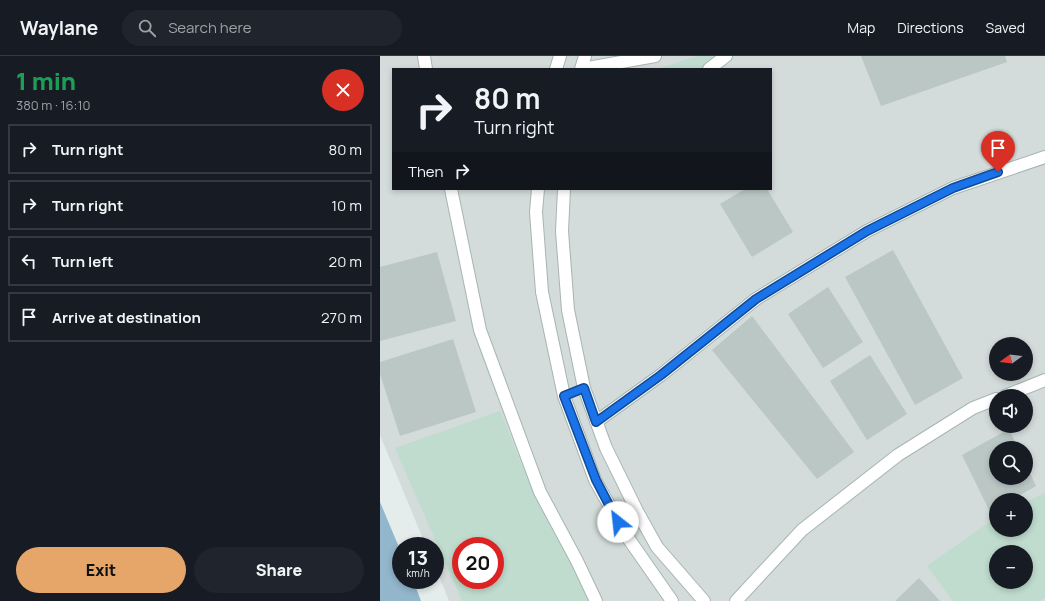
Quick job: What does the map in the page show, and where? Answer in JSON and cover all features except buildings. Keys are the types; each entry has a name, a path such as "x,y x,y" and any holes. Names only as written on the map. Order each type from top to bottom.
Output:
{"lane":[{"path":"424,56 426,68"},
{"path":"556,68 560,56"},
{"path":"581,68 584,56"},
{"path":"603,68 655,56"},
{"path":"710,68 726,56"},
{"path":"596,422 661,375 756,299 867,231 953,188 1045,157"},
{"path":"451,190 480,330 540,492 577,561 596,601"},
{"path":"564,190 562,231 568,310 584,388 606,448 637,511 657,547 696,598"},
{"path":"540,191 536,212 542,292 564,396 586,458 596,480 626,535 672,601"},
{"path":"1022,389 1045,380"},
{"path":"564,396 584,388"},
{"path":"736,601 802,530 898,455 973,408 989,402"},
{"path":"586,458 606,448"}],"shaded area":[{"path":"380,56 1045,56 1045,601 449,601 444,588 444,537 422,537 380,435"}],"green space":[{"path":"697,56 712,56 712,61 701,68 660,68"},
{"path":"500,411 533,492 591,601 462,601 457,589 504,589 504,537 452,537 452,578 444,560 444,537 434,537 395,448"},
{"path":"1045,493 1045,598 1038,601 953,601 927,566 989,523 989,537 1033,537 1033,499"}],"water":[{"path":"380,502 395,537 392,537 392,589 416,589 421,601 380,601"}],"route":[{"path":"618,522 586,458 564,396 584,388 596,422 661,375 756,299 867,231 953,188 998,172"}]}
